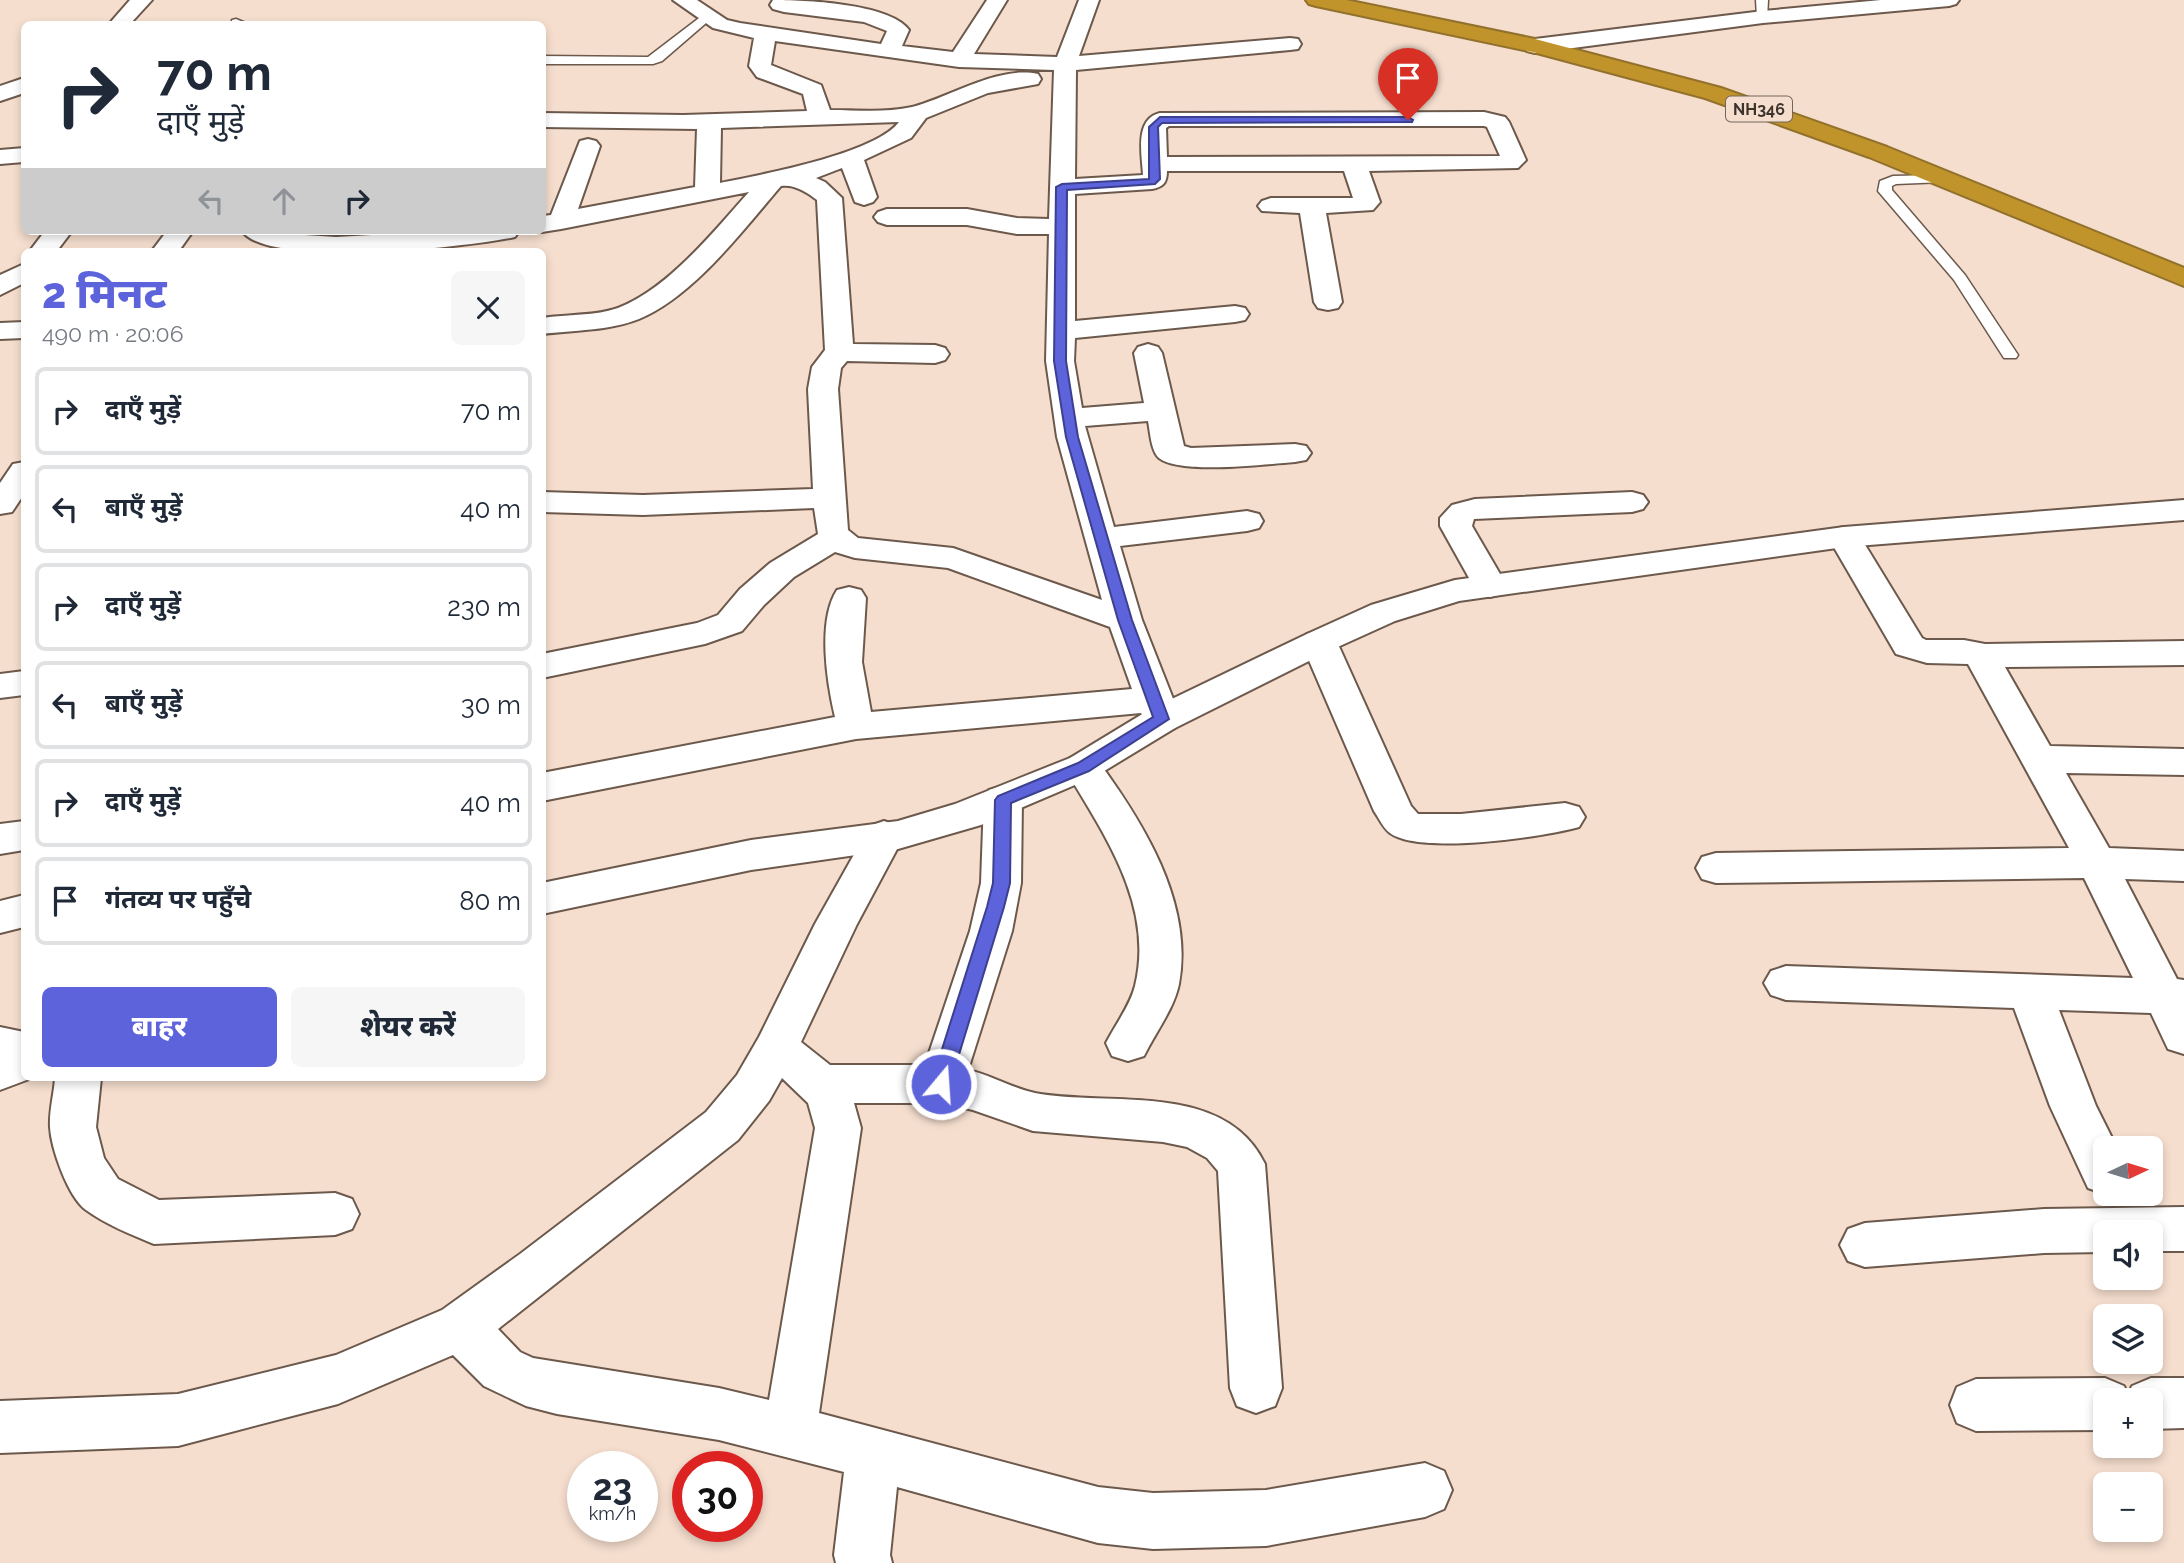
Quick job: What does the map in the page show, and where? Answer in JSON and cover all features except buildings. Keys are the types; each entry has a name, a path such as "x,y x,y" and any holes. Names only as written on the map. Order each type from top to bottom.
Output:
{"highway":[{"name":"NH346","path":"1316,0 1535,46 1713,93 1878,152 2184,278"}],"street":[{"path":"122,21 142,0"},
{"path":"683,0 714,21 765,34 959,60 1065,70"},
{"path":"783,0 780,5 857,16 896,26 898,30 889,51"},
{"path":"959,60 997,0"},
{"path":"1089,0 1075,31 1065,70 1060,361 1072,437 1125,620 1158,709"},
{"path":"1535,46 1762,5 1949,0"},
{"path":"714,21 745,7"},
{"path":"765,34 760,66 765,72 808,86 813,90 818,109"},
{"path":"546,98 918,113 983,87 1065,70 1290,44"},
{"path":"0,94 21,86"},
{"path":"546,120 709,121 920,96 951,99"},
{"path":"1169,119 1182,98"},
{"path":"552,223 780,179 851,158 903,133 918,113"},
{"path":"1062,187 1147,184 1155,179 1154,164 1154,127 1160,120 1169,119 1484,119 1497,122 1514,159 1509,163 1154,164"},
{"path":"707,194 709,121"},
{"path":"552,223 588,146"},
{"path":"0,157 21,155"},
{"path":"851,158 864,197"},
{"path":"1271,206 1367,204 1354,163"},
{"path":"546,326 610,318 642,307 719,240 780,179"},
{"path":"780,179 816,187 829,198 839,351 827,367 823,389 835,538 842,545 855,548 953,558 1125,620"},
{"path":"1312,206 1328,302"},
{"path":"887,217 967,217 1017,226 1061,227"},
{"path":"261,235 292,242 348,245 475,235"},
{"path":"0,287 21,274"},
{"path":"1060,331 1235,314"},
{"path":"0,331 21,330"},
{"path":"839,351 862,354 935,354"},
{"path":"1148,353 1170,452 1187,458 1295,453"},
{"path":"1069,418 1161,411"},
{"path":"9,504 21,478"},
{"path":"546,502 643,505 830,498"},
{"path":"1490,586 1456,526 1457,518 1462,512 1475,509 1632,502"},
{"path":"546,898 751,855 898,835 967,815 1083,767 1158,709 1418,601 1455,591 1844,537 2184,510"},
{"path":"1101,538 1247,521"},
{"path":"1844,537 1909,646 1922,652 1972,652 1981,656 2184,653"},
{"path":"546,665 705,633 730,623 752,597 782,570 835,538"},
{"path":"849,598 842,639 844,682 856,726"},
{"path":"1319,642 1394,811 1405,825 1420,830 1446,829 1565,817"},
{"path":"1981,656 2174,997 2184,1035"},
{"path":"0,686 21,683"},
{"path":"546,786 856,726 1158,709"},
{"path":"2039,759 2184,762"},
{"path":"1083,767 1104,794 1130,843 1155,908 1162,948 1157,986 1128,1043"},
{"path":"941,1084 996,907 1001,883 1003,800"},
{"path":"0,839 21,836"},
{"path":"0,1427 178,1420 338,1379 460,1327 538,1270 722,1126 753,1088 776,1048 836,924 884,836"},
{"path":"1716,868 2097,863 2184,866"},
{"path":"0,917 21,912"},
{"path":"1786,983 2174,997"},
{"path":"2030,992 2073,1106 2093,1148"},
{"path":"0,1045 21,1050"},
{"path":"776,1048 820,1083 833,1103 838,1128 790,1431"},
{"path":"0,1071 21,1063"},
{"path":"78,1081 73,1127 82,1164 101,1194 154,1222 335,1214"},
{"path":"820,1083 941,1084 976,1091 1033,1112 1163,1122 1197,1129 1224,1144 1241,1164 1256,1388"},
{"path":"1865,1245 2044,1231 2124,1211 2184,1229"},
{"path":"460,1327 502,1368 526,1381 557,1389 719,1414 873,1452 1098,1515 1153,1521 1266,1518 1425,1490"},
{"path":"2163,1404 2184,1403"},
{"path":"1976,1405 2093,1404"},
{"path":"864,1563 862,1555 873,1452"}],"lane":[{"path":"546,60 649,61 658,58 714,21"},
{"path":"1939,179 1894,180 1885,184 1885,191 1959,278 2010,355"}],"route":[{"path":"941,1084 996,907 1001,883 1003,800 1083,767 1162,719 1125,620 1072,437 1060,361 1062,187 1152,182 1155,179 1154,127 1160,120 1408,120"}]}
